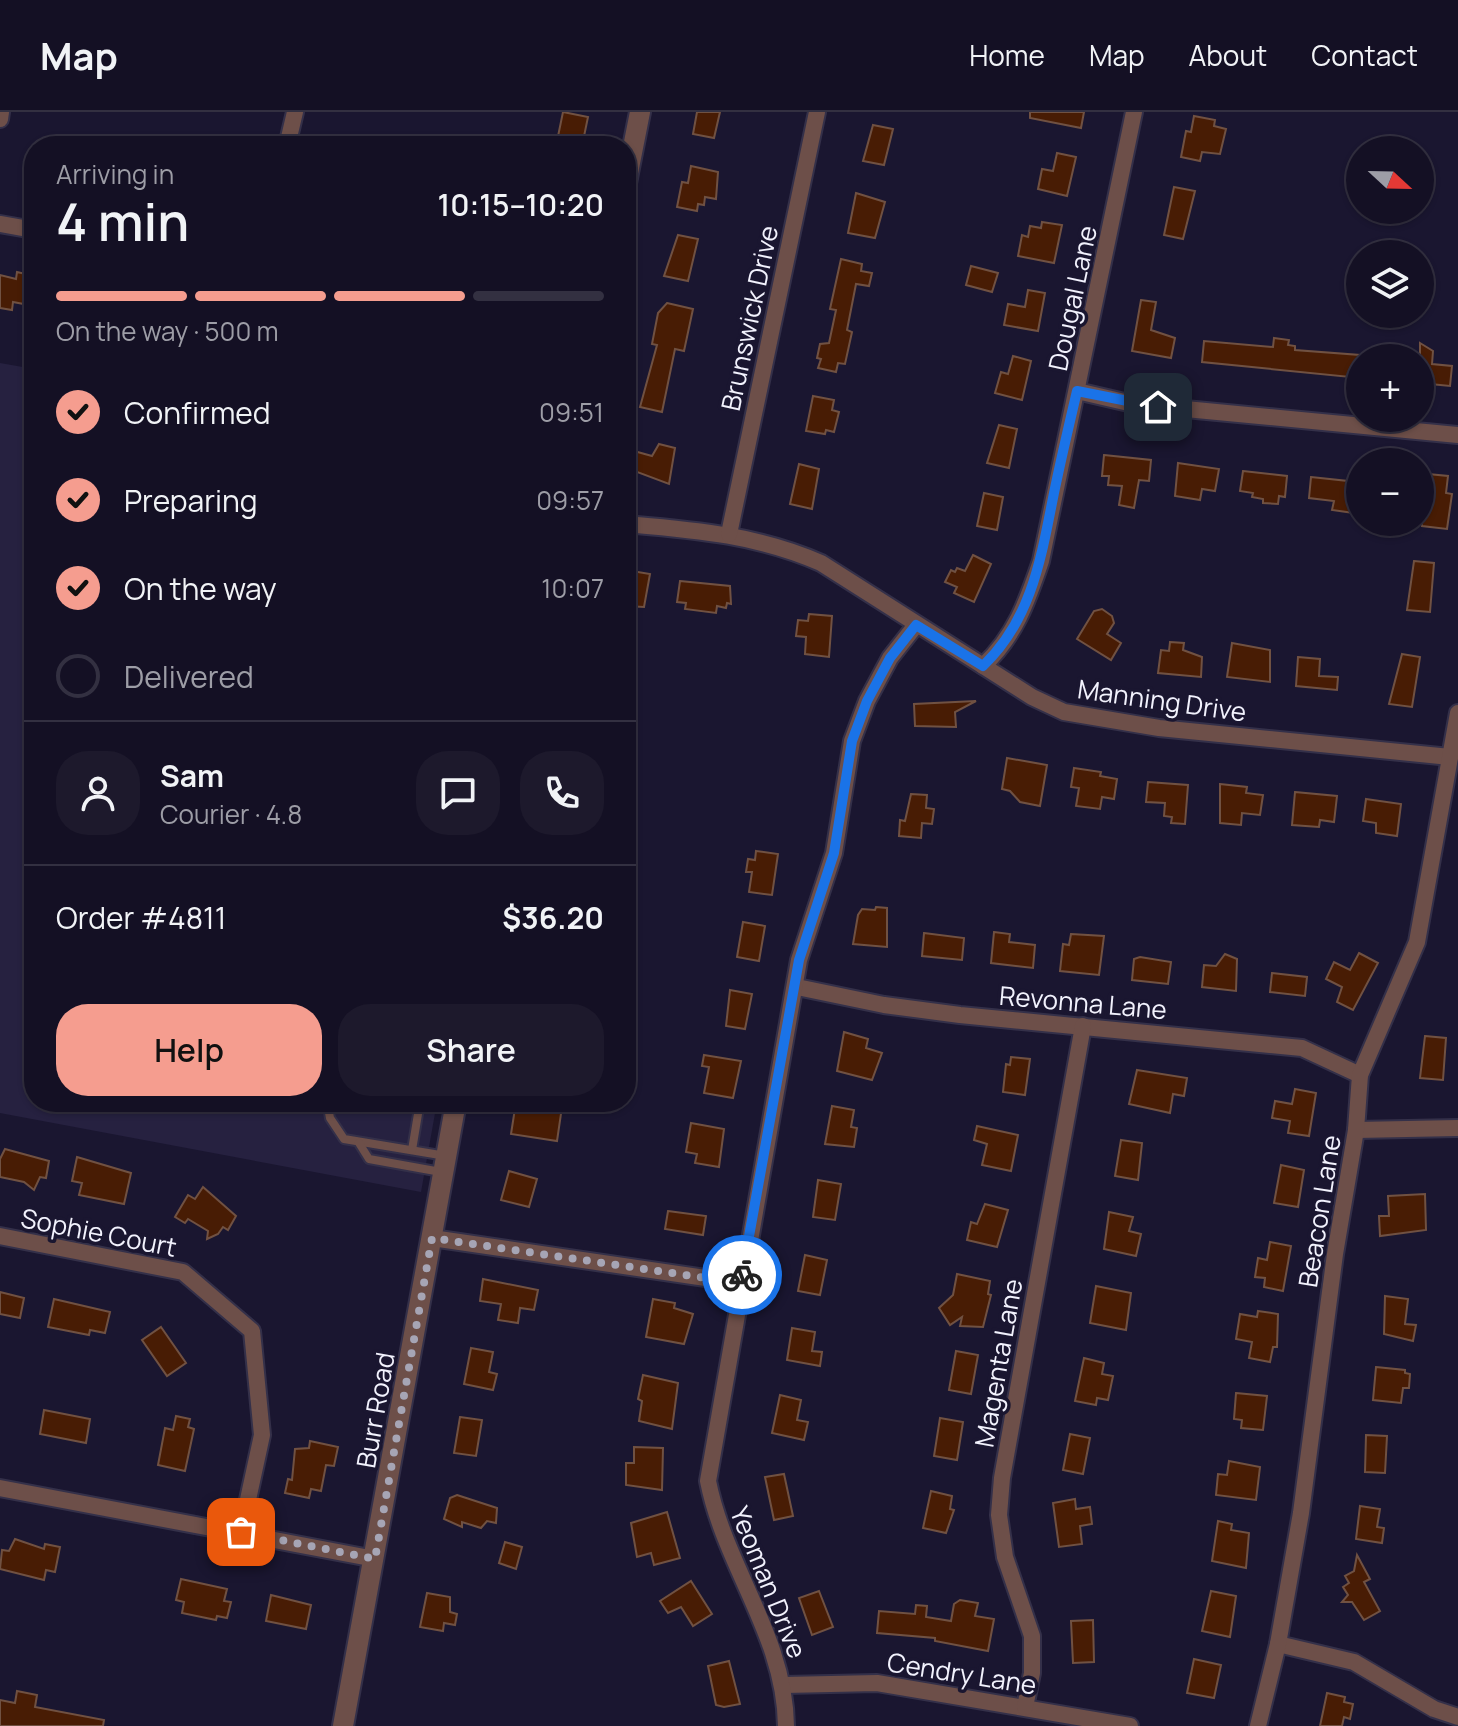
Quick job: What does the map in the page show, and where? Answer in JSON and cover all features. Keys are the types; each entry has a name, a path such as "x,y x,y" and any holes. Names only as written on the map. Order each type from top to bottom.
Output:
{"street":[{"path":"0,119 1,112"},
{"path":"289,136 295,112"},
{"path":"635,136 640,112"},
{"name":"Brunswick Drive","path":"729,534 817,112"},
{"name":"Dougal Lane","path":"983,666 1004,646 1023,615 1041,561 1134,112"},
{"path":"0,224 24,228"},
{"path":"1077,391 1162,408 1458,435"},
{"name":"Manning Drive","path":"636,525 729,534 783,546 821,563 1032,697 1064,712 1105,720 1450,757"},
{"name":"Yeoman Drive","path":"786,1726 784,1685 754,1597 716,1521 708,1481 740,1283 803,949 834,853 852,741 867,701 890,658 916,625"},
{"name":"Beacon Lane","path":"1258,1726 1278,1644 1356,1130 1360,1075 1417,942 1458,713"},
{"name":"Revonna Lane","path":"797,987 914,1009 1302,1048 1360,1075"},
{"name":"Magenta Lane","path":"1025,1707 1032,1673 1032,1636 1005,1557 999,1515 1002,1478 1083,1026"},
{"name":"Burr Road","path":"343,1726 454,1112"},
{"path":"1356,1130 1458,1128"},
{"name":"Sophie Court","path":"0,1236 183,1272 252,1331 262,1435 241,1532"},
{"path":"432,1238 740,1283"},
{"path":"0,1488 375,1559"},
{"path":"1278,1644 1354,1662 1434,1709 1458,1717"},
{"name":"Cendry Lane","path":"784,1685 877,1683 1130,1726"}],"lane":[{"path":"331,1112 338,1133 359,1143 412,1150 445,1164"},
{"path":"412,1150 418,1112"},
{"path":"359,1143 369,1159 445,1164"}],"shaded area":[{"path":"0,363 24,367 24,1112 435,1112 421,1192 0,1113"}],"building":[{"path":"563,112 588,117 584,136 558,136"},
{"path":"697,112 720,112 714,138 693,134"},
{"path":"1030,112 1084,112 1081,128 1030,118"},
{"path":"1194,116 1215,120 1214,126 1226,129 1220,154 1202,152 1200,161 1181,157 1186,131 1191,132"},
{"path":"873,125 893,129 884,165 863,161"},
{"path":"1057,153 1076,157 1067,196 1038,189 1042,169 1053,171"},
{"path":"691,166 718,172 716,199 705,197 704,205 698,204 697,211 677,207 682,182 688,183"},
{"path":"1174,187 1195,191 1183,239 1164,235"},
{"path":"856,193 885,202 875,238 848,233"},
{"path":"1042,222 1062,225 1054,263 1018,256 1022,235 1028,237 1030,226 1041,228"},
{"path":"678,235 698,239 688,281 664,276"},
{"path":"841,259 862,264 861,271 872,273 869,286 856,284 847,330 852,332 845,364 838,363 836,372 818,368 821,359 817,358 820,344 829,343 836,310 830,309"},
{"path":"971,266 998,273 992,292 966,285"},
{"path":"17,272 24,274 24,304 13,302 12,310 0,308 0,275 16,279"},
{"path":"1028,290 1045,293 1038,331 1004,325 1008,304 1025,307"},
{"path":"1141,300 1156,302 1151,330 1175,338 1171,358 1132,351"},
{"path":"667,303 693,309 684,351 675,349 662,412 640,407 657,345 652,344 658,313"},
{"path":"1274,338 1289,340 1288,345 1295,346 1295,350 1346,354 1346,377 1202,362 1204,341 1273,347"},
{"path":"1013,356 1031,361 1022,400 995,393 1001,372 1008,374"},
{"path":"1434,364 1452,366 1450,386 1434,384"},
{"path":"813,396 834,400 832,410 839,412 834,432 806,431"},
{"path":"999,425 1017,429 1009,468 987,463"},
{"path":"659,444 675,448 669,484 636,472 636,452 652,456"},
{"path":"1104,455 1151,460 1149,481 1139,480 1134,508 1119,505 1122,486 1108,485 1109,476 1102,476"},
{"path":"1178,463 1219,469 1215,491 1202,489 1200,500 1175,496"},
{"path":"799,464 819,469 812,509 790,504"},
{"path":"1243,471 1287,476 1285,497 1279,496 1278,504 1263,503 1263,499 1252,497 1253,493 1240,491"},
{"path":"1434,475 1448,476 1446,493 1452,494 1447,529 1434,527"},
{"path":"1311,477 1346,481 1346,512 1332,510 1334,501 1309,498"},
{"path":"984,493 1003,497 997,530 977,526"},
{"path":"973,555 991,564 974,602 954,593 957,587 945,582 951,570 955,572 957,568 965,571"},
{"path":"1414,561 1434,563 1430,612 1407,610"},
{"path":"636,572 650,574 644,607 636,607"},
{"path":"680,581 730,586 731,604 727,603 726,608 717,606 716,613 685,609 686,603 677,602"},
{"path":"1102,609 1112,616 1114,623 1107,634 1121,643 1111,660 1077,639 1094,611"},
{"path":"809,614 832,616 829,657 805,654 806,637 796,636 798,620 808,621"},
{"path":"1170,642 1184,643 1183,650 1202,657 1201,677 1158,673 1161,650 1169,651"},
{"path":"1232,643 1270,650 1270,682 1227,677"},
{"path":"1402,654 1420,657 1412,707 1389,704"},
{"path":"1298,657 1320,659 1319,676 1338,677 1337,690 1296,686"},
{"path":"976,701 955,712 956,727 915,726 914,704"},
{"path":"1007,758 1047,765 1040,806 1020,802 1010,791 1002,789"},
{"path":"1074,768 1101,772 1100,776 1117,779 1114,799 1102,797 1100,809 1076,806 1079,788 1071,787"},
{"path":"1148,782 1188,785 1185,824 1171,823 1172,817 1164,816 1165,803 1146,802"},
{"path":"1220,784 1247,787 1246,793 1263,795 1260,815 1242,813 1241,825 1220,823"},
{"path":"1295,792 1337,796 1334,822 1320,820 1319,827 1292,825"},
{"path":"911,794 927,795 926,808 934,809 932,824 922,823 921,838 899,836 900,820 905,821"},
{"path":"1366,799 1401,804 1397,836 1376,833 1376,823 1363,821"},
{"path":"756,851 778,854 772,895 749,892 752,872 746,872 748,859 755,860"},
{"path":"876,907 887,908 887,947 853,944 858,915 862,909 875,910"},
{"path":"743,922 765,926 759,961 737,957"},
{"path":"994,932 1010,934 1009,942 1035,945 1033,968 991,963"},
{"path":"924,933 964,938 962,960 922,956"},
{"path":"1071,934 1104,936 1099,975 1060,971 1063,944 1069,945"},
{"path":"1359,953 1378,963 1353,1010 1337,1002 1342,987 1326,979 1334,962 1350,970"},
{"path":"1225,954 1237,959 1236,991 1202,987 1204,965 1216,966"},
{"path":"1140,957 1171,962 1168,984 1132,980 1134,959"},
{"path":"1272,973 1307,977 1305,996 1270,992"},
{"path":"730,990 752,994 745,1029 726,1026"},
{"path":"844,1032 868,1039 866,1048 882,1053 872,1080 837,1071"},
{"path":"1425,1036 1446,1038 1443,1080 1420,1078"},
{"path":"704,1055 741,1061 733,1098 704,1093 709,1067 702,1066"},
{"path":"1011,1057 1030,1059 1025,1095 1003,1092 1006,1064 1010,1065"},
{"path":"1137,1070 1187,1078 1184,1096 1173,1094 1170,1113 1129,1104"},
{"path":"1295,1089 1316,1093 1309,1136 1288,1133 1290,1121 1272,1118 1275,1101 1292,1104"},
{"path":"832,1106 854,1110 851,1127 857,1128 854,1147 825,1144"},
{"path":"514,1112 561,1112 557,1141 511,1134"},
{"path":"691,1123 724,1129 719,1167 695,1163 697,1154 686,1152"},
{"path":"977,1126 1018,1135 1011,1171 982,1165 987,1144 974,1140"},
{"path":"1121,1140 1142,1143 1138,1180 1115,1176"},
{"path":"5,1149 49,1161 46,1178 40,1177 34,1190 24,1182 0,1177 0,1159"},
{"path":"77,1157 131,1173 124,1204 79,1195 82,1183 72,1181"},
{"path":"1281,1165 1304,1170 1298,1207 1274,1203"},
{"path":"509,1171 537,1179 529,1207 501,1200"},
{"path":"818,1180 841,1184 835,1220 813,1217"},
{"path":"203,1187 236,1216 228,1230 223,1227 218,1234 207,1239 208,1231 188,1219 185,1223 175,1217 188,1195 195,1199"},
{"path":"1425,1194 1426,1230 1380,1236 1379,1216 1389,1216 1388,1196"},
{"path":"985,1204 1008,1210 997,1247 967,1240 971,1222 977,1224"},
{"path":"668,1211 706,1216 703,1235 665,1229"},
{"path":"1109,1212 1133,1217 1129,1231 1141,1234 1136,1256 1104,1249"},
{"path":"1270,1242 1291,1246 1283,1291 1264,1287 1265,1278 1255,1277 1258,1258 1267,1260"},
{"path":"805,1255 827,1260 820,1295 798,1291"},
{"path":"957,1274 990,1281 988,1294 991,1295 983,1327 960,1326 962,1317 950,1325 939,1308 953,1295"},
{"path":"483,1279 538,1290 534,1310 520,1308 518,1323 498,1320 501,1304 480,1301"},
{"path":"1096,1286 1131,1293 1126,1330 1090,1323"},
{"path":"0,1292 24,1298 20,1318 0,1314"},
{"path":"1385,1296 1408,1299 1405,1324 1416,1325 1413,1341 1384,1334"},
{"path":"54,1299 110,1312 105,1333 90,1330 89,1335 48,1327"},
{"path":"653,1299 675,1303 674,1308 693,1314 684,1344 646,1337"},
{"path":"1258,1311 1278,1314 1277,1347 1273,1347 1270,1362 1249,1358 1252,1342 1236,1339 1240,1314 1257,1317"},
{"path":"161,1327 186,1363 167,1376 142,1340"},
{"path":"792,1328 815,1332 812,1351 822,1352 820,1366 787,1360"},
{"path":"471,1348 493,1352 489,1372 497,1374 493,1390 464,1384"},
{"path":"956,1351 978,1355 971,1394 949,1390"},
{"path":"1084,1358 1104,1363 1102,1374 1113,1376 1108,1400 1097,1398 1096,1405 1075,1401"},
{"path":"1376,1367 1405,1370 1410,1374 1409,1388 1403,1388 1401,1403 1373,1400"},
{"path":"643,1375 678,1383 672,1429 639,1421 642,1401 638,1399"},
{"path":"1236,1393 1267,1396 1263,1430 1241,1428 1242,1420 1234,1419"},
{"path":"780,1395 801,1400 797,1420 808,1422 804,1440 772,1433"},
{"path":"44,1410 90,1419 86,1443 40,1434"},
{"path":"176,1416 190,1419 188,1427 194,1429 185,1471 158,1465 165,1428 173,1430"},
{"path":"460,1417 482,1420 476,1456 454,1453"},
{"path":"940,1418 963,1422 957,1460 934,1456"},
{"path":"1070,1434 1090,1438 1083,1474 1063,1470"},
{"path":"1366,1435 1387,1436 1385,1473 1365,1472"},
{"path":"310,1441 338,1447 334,1466 326,1465 321,1491 311,1489 309,1498 285,1493 288,1479 292,1480 295,1449 309,1448"},
{"path":"634,1447 663,1448 662,1490 626,1485 626,1463 634,1463"},
{"path":"1229,1461 1260,1467 1256,1500 1216,1495 1218,1474 1227,1475"},
{"path":"784,1474 793,1516 774,1520 765,1477"},
{"path":"931,1491 952,1496 950,1509 954,1510 946,1533 923,1528"},
{"path":"457,1495 497,1508 496,1523 487,1521 481,1528 462,1522 462,1527 444,1519 450,1498"},
{"path":"1075,1499 1076,1509 1090,1507 1092,1524 1080,1526 1082,1544 1059,1547 1053,1503"},
{"path":"1360,1506 1380,1509 1377,1527 1384,1528 1382,1543 1356,1539"},
{"path":"667,1512 680,1558 654,1565 651,1553 637,1557 631,1523"},
{"path":"1218,1521 1232,1524 1231,1530 1249,1533 1246,1568 1212,1561"},
{"path":"15,1539 44,1549 45,1544 60,1547 55,1572 46,1570 44,1580 0,1569 2,1550 9,1551"},
{"path":"505,1542 522,1547 516,1569 499,1563"},
{"path":"1357,1555 1370,1579 1364,1582 1380,1611 1364,1620 1352,1602 1342,1602 1348,1595 1343,1587 1349,1583 1345,1576 1354,1571"},
{"path":"181,1579 227,1589 224,1601 231,1602 227,1618 217,1616 216,1620 182,1613 184,1602 176,1600"},
{"path":"691,1581 712,1614 693,1626 681,1607 668,1613 660,1601"},
{"path":"819,1591 833,1627 812,1635 799,1598"},
{"path":"1211,1591 1236,1596 1230,1637 1202,1631"},
{"path":"427,1593 450,1597 450,1612 457,1614 455,1625 444,1623 443,1631 420,1627"},
{"path":"271,1595 311,1605 306,1629 266,1621"},
{"path":"960,1600 978,1603 975,1616 994,1619 988,1651 935,1641 935,1638 877,1633 879,1611 915,1614 916,1605 927,1606 926,1617 951,1621 954,1604"},
{"path":"1093,1620 1094,1662 1073,1663 1071,1621"},
{"path":"1194,1659 1221,1665 1214,1698 1187,1693"},
{"path":"729,1661 740,1704 724,1707 716,1705 708,1666"},
{"path":"17,1691 37,1695 35,1707 104,1720 103,1726 0,1726 0,1700 15,1703"},
{"path":"1327,1693 1345,1697 1344,1702 1353,1704 1350,1719 1344,1717 1342,1726 1320,1726"}],"way so far":[{"path":"241,1532 375,1559 432,1238 740,1283 742,1275"}],"route":[{"path":"742,1275 797,987 799,960 825,889 852,741 867,701 890,658 916,625 983,666 1004,646 1023,615 1041,561 1077,391 1158,407"}]}
